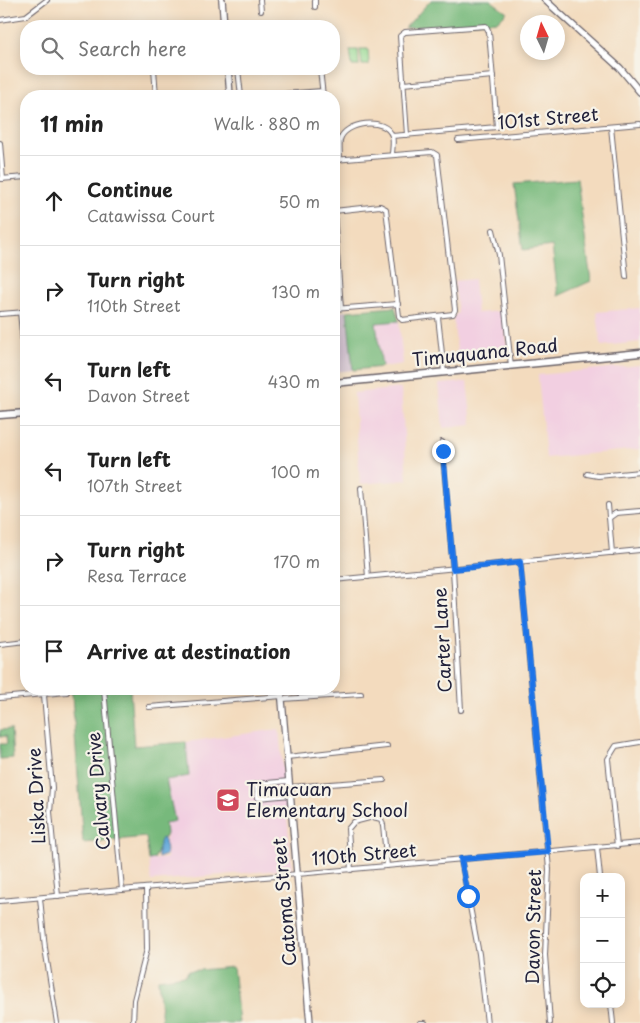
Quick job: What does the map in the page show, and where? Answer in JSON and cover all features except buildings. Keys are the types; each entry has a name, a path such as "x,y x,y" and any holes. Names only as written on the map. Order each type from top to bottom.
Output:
{"main road":[{"name":"Timuquana Road","path":"340,382 640,353"},
{"path":"0,415 20,413"}],"street":[{"path":"0,20 26,16 47,0"},
{"path":"222,0 224,20"},
{"path":"260,0 261,11"},
{"path":"315,0 315,7"},
{"path":"545,0 620,68 640,92"},
{"path":"392,136 407,135 497,127 489,32 486,26 402,33 399,40 407,135"},
{"path":"154,75 156,90"},
{"path":"228,75 230,90"},
{"path":"239,75 240,90"},
{"path":"321,75 322,90"},
{"path":"403,84 493,76"},
{"path":"340,211 380,206 386,209 399,316 402,320 450,316 455,310 438,158 435,152 340,160 340,141 349,129 370,124 384,127 392,136 392,155"},
{"name":"101st Street","path":"458,140 640,124"},
{"path":"611,127 626,277"},
{"path":"0,143 1,179 20,177"},
{"path":"493,230 500,255 511,366"},
{"path":"340,300 341,308 398,304"},
{"path":"0,314 20,312"},
{"path":"438,317 444,372"},
{"name":"Carter Lane","path":"442,442 453,569 461,710"},
{"path":"587,474 598,476 640,472"},
{"path":"361,488 368,577"},
{"path":"608,505 612,553"},
{"path":"610,518 616,513 640,511"},
{"path":"340,579 640,550"},
{"name":"Davon Street","path":"520,562 548,852 549,876 545,955 550,1023"},
{"path":"0,644 20,642"},
{"path":"340,694 361,694"},
{"path":"0,698 33,695"},
{"name":"Liska Drive","path":"44,695 52,788 50,812 58,896"},
{"name":"Calvary Drive","path":"105,695 122,890"},
{"path":"149,707 282,695"},
{"name":"Catoma Street","path":"282,695 310,1023"},
{"path":"618,846 609,763 612,750 622,744 640,742"},
{"path":"287,757 387,746"},
{"path":"290,794 258,798 256,784 384,780"},
{"path":"351,870 348,829 350,825 373,817 382,822 387,866"},
{"name":"110th Street","path":"0,901 640,844"},
{"path":"597,848 600,873"},
{"path":"461,859 479,954 488,1023"},
{"path":"133,1023 134,1000 147,949 146,888"},
{"path":"40,898 47,964 57,1023"},
{"path":"611,1008 612,1023"},
{"path":"420,1023 425,1022"}],"shaded area":[{"path":"474,279 477,313 503,311 508,354 458,359 453,317 458,313 454,281"},
{"path":"640,308 640,342 601,346 597,312"},
{"path":"347,311 353,370 340,371 340,312"},
{"path":"399,321 403,364 382,367 376,323"},
{"path":"640,365 640,449 546,458 538,375"},
{"path":"467,382 472,425 443,428 439,384"},
{"path":"401,388 407,480 360,484 354,393"},
{"name":"Timucuan Elementary School","path":"279,729 292,869 151,881 149,860 167,858 165,822 175,821 166,780 188,776 186,742"}],"green space":[{"path":"431,0 490,0 507,12 498,21 405,28"},
{"path":"360,49 368,49 369,65 362,65"},
{"path":"350,50 358,50 359,66 352,66"},
{"path":"577,179 591,281 558,296 552,246 523,250 514,184"},
{"path":"395,307 399,321 376,323 382,367 353,370 347,311"},
{"path":"72,695 130,695 134,746 186,742 189,776 166,780 175,821 165,823 166,834 154,859 149,860 146,837 83,843"},
{"path":"11,729 13,758 0,759 0,744 7,744 6,736 0,737 0,730"},
{"path":"233,967 239,1023 162,1023 158,979 186,975 188,971"}],"water":[{"path":"162,838 165,840 166,855 158,858 158,847"}],"place":[{"name":"Timucuan Elementary School","path":"228,800"}],"route":[{"path":"443,451 453,569 520,562 548,852 461,859 468,896"}]}
